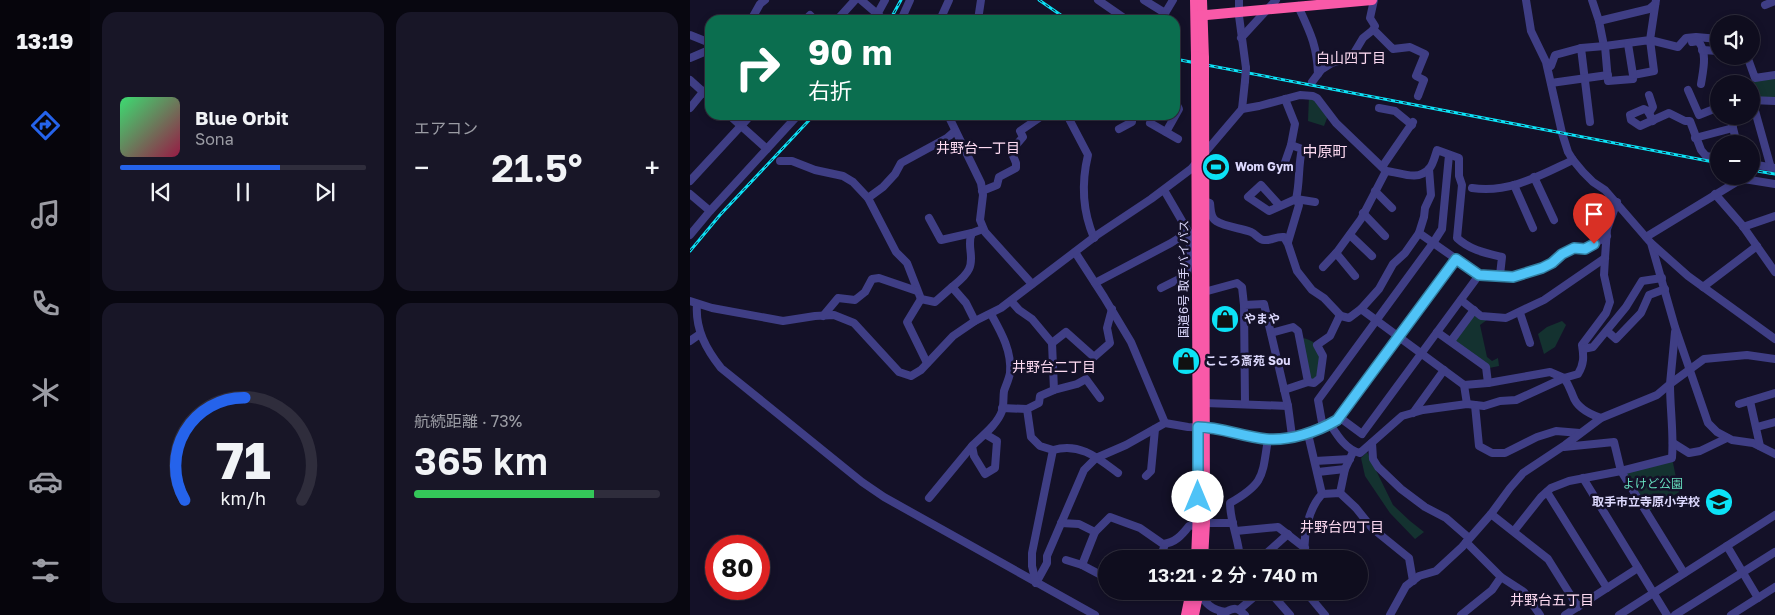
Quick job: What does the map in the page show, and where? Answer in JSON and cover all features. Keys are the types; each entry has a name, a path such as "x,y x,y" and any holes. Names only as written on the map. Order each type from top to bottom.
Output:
{"highway":[{"name":"国道6号 取手バイパス","path":"1195,0 1199,16"},
{"name":"国道6号 取手バイパス","path":"1201,427 1205,403 1204,201 1199,16 1202,0"},
{"path":"1199,16 1373,0"},
{"name":"国道6号 取手バイパス","path":"1200,75 1193,244 1201,427 1202,550"},
{"name":"国道6号 取手バイパス","path":"1197,550 1201,524"},
{"path":"1186,615 1189,600"},
{"path":"1194,615 1197,600"}],"street":[{"path":"752,15 756,3 765,0"},
{"path":"841,15 855,0"},
{"path":"861,0 875,15"},
{"path":"879,15 885,0"},
{"path":"903,15 910,0"},
{"path":"942,15 949,0"},
{"path":"979,15 981,0"},
{"path":"1098,0 1120,15"},
{"path":"1144,0 1161,15"},
{"path":"1164,15 1173,0"},
{"path":"1239,0 1246,68 1242,109"},
{"path":"1242,38 1276,0"},
{"path":"1312,82 1321,70 1354,54 1363,38 1373,30 1375,26 1370,18 1370,13 1373,0"},
{"path":"1526,0 1532,35 1548,68 1565,144 1573,160 1593,182 1605,190 1617,202 1648,240 1688,276 1775,339"},
{"path":"1592,0 1605,46 1608,81 1633,79 1628,44"},
{"path":"1599,21 1649,9 1656,2"},
{"path":"1633,75 1654,71 1650,40 1656,2"},
{"path":"1298,6 1314,40 1318,58 1318,74"},
{"path":"1373,30 1393,49 1410,47 1425,54 1416,76 1424,80 1418,96"},
{"path":"690,35 705,42"},
{"path":"1548,68 1551,66 1555,55 1581,48 1650,40 1678,47 1686,38 1710,38"},
{"path":"1680,44 1698,41 1701,44 1704,62 1701,84"},
{"path":"1581,48 1590,122"},
{"path":"1702,50 1710,50"},
{"path":"690,58 705,51"},
{"path":"1750,65 1755,78 1775,75"},
{"path":"1551,83 1608,75"},
{"path":"690,80 705,88"},
{"path":"690,108 705,90"},
{"path":"1688,90 1699,115"},
{"path":"1094,615 871,489 721,368 700,334 693,303 783,321 834,315 854,323 899,372 910,376 921,370 953,336 1010,301 1094,238 1164,190 1196,163 1242,109 1300,94 1317,98 1336,123 1384,169 1408,176 1416,176 1429,169"},
{"path":"1649,95 1653,107 1651,117 1669,112 1685,121 1690,121 1710,111"},
{"path":"1283,168 1296,124 1285,99"},
{"path":"1760,100 1775,101"},
{"path":"1323,267 1350,235 1375,191 1384,169 1412,124 1395,111 1379,108"},
{"path":"734,120 767,149"},
{"path":"690,182 746,120"},
{"path":"690,235 793,120"},
{"path":"950,120 981,183 980,220 983,229 1032,284"},
{"path":"982,191 996,185 999,178 1016,168 1012,151 1023,137 1020,130 1036,120"},
{"path":"1070,120 1088,155 1082,189 1086,220 1094,238"},
{"path":"1119,129 1132,122 1132,120"},
{"path":"1166,132 1173,120"},
{"path":"1690,121 1701,150 1706,156 1710,157"},
{"path":"1150,123 1178,139"},
{"path":"1732,125 1735,135"},
{"path":"1760,125 1773,168 1760,166"},
{"path":"1695,138 1733,128"},
{"path":"868,198 895,174 901,164 946,138 955,130"},
{"path":"1288,242 1299,205 1296,199 1299,188 1298,164 1302,149 1291,145"},
{"path":"1204,201 1210,203 1211,215 1216,221 1256,234 1263,240 1278,236 1284,237 1288,242 1297,271 1312,290 1324,298 1340,315 1349,318 1361,309 1379,289 1393,264 1405,253 1419,233 1425,208 1431,196 1429,169 1437,150 1459,158 1459,176 1462,185 1457,238 1464,245 1482,253 1502,256 1500,275"},
{"path":"1351,455 1342,441 1326,426 1318,400 1434,243 1442,229 1449,155"},
{"path":"780,160 792,161 815,170 843,176 853,182 868,198 896,252 907,263 916,292 921,299 935,302 969,270 972,260 969,238 972,233"},
{"path":"1472,188 1482,190 1499,189 1514,185 1573,160"},
{"path":"1534,177 1554,220"},
{"path":"1648,240 1715,194 1744,179 1775,184"},
{"path":"1514,185 1534,228"},
{"path":"1161,288 1187,275 1193,244 1164,190"},
{"path":"1375,191 1392,208"},
{"path":"690,194 710,211"},
{"path":"1715,194 1743,226 1775,272"},
{"path":"1280,206 1296,199 1316,202"},
{"path":"1315,461 1360,453 1402,416 1423,410 1471,404 1484,406 1500,401 1516,400 1564,378 1578,374 1584,355 1582,345 1606,313 1610,302 1604,275 1607,229 1617,202"},
{"path":"1363,213 1385,236"},
{"path":"1743,226 1775,216"},
{"path":"928,218 940,240 983,229"},
{"path":"1095,283 1188,232"},
{"path":"1419,233 1479,275 1513,277 1527,274 1552,263 1562,254 1574,248 1585,249 1607,236"},
{"path":"1350,235 1372,256"},
{"path":"1648,240 1708,423 1727,438 1753,443 1775,454"},
{"path":"1703,287 1757,246"},
{"path":"1075,252 1112,309 1133,347 1165,423"},
{"path":"1336,253 1355,276"},
{"path":"1461,300 1481,316 1506,318 1544,300 1605,258"},
{"path":"1036,583 1084,470 1098,458 1126,446 1165,423 1201,427 1268,439 1308,434 1326,426 1339,418 1456,259"},
{"path":"1339,418 1362,434 1479,275"},
{"path":"823,316 838,298 855,300 865,292 872,279 879,278 916,292"},
{"path":"1582,349 1593,347 1607,331 1626,307 1642,280 1662,278"},
{"path":"1204,292 1237,283 1242,287 1244,305 1245,404"},
{"path":"952,287 966,303 975,321"},
{"path":"1607,331 1616,339 1640,313 1649,295 1665,289"},
{"path":"921,299 907,322 927,362"},
{"path":"1010,301 1032,319 1052,343 1054,390"},
{"path":"1244,305 1264,304 1288,406 1292,436"},
{"path":"1052,343 1066,332 1094,357 1110,343 1107,328 1112,309"},
{"path":"1361,309 1464,385 1471,404 1479,446 1492,453 1505,453 1537,437 1556,431 1580,433"},
{"path":"1451,340 1474,310"},
{"path":"1520,313 1530,343"},
{"path":"929,498 972,446 993,426 1002,408 1004,390 1010,374 1010,358 991,314"},
{"path":"1284,390 1308,382 1314,382 1320,378 1323,356 1317,345 1330,336 1340,315"},
{"path":"1271,332 1293,327 1298,331 1308,382"},
{"path":"1514,531 1551,488 1569,481 1672,458 1670,384 1675,327"},
{"path":"1437,332 1451,340 1486,367 1488,383"},
{"path":"690,341 700,334"},
{"path":"1390,615 1393,606 1406,586 1419,576 1436,571 1468,540 1523,473 1601,418 1657,395 1704,359 1747,355 1775,359"},
{"path":"1412,413 1444,370"},
{"path":"1464,385 1488,383 1550,372 1564,378 1570,386 1574,398 1585,411 1601,418"},
{"path":"1002,408 1027,409 1039,403 1040,396 1077,384 1086,379 1100,398"},
{"path":"1739,404 1775,393"},
{"path":"1750,401 1760,446"},
{"path":"1205,403 1288,406"},
{"path":"1027,409 1031,437 1040,446 1053,450 1075,447 1098,458 1118,473"},
{"path":"1757,427 1775,422"},
{"path":"1146,476 1152,471 1155,429"},
{"path":"972,446 974,456 986,474 995,468 997,440 984,434"},
{"path":"1308,434 1322,494"},
{"path":"1673,442 1689,453 1700,451 1727,438"},
{"path":"1238,550 1230,512 1230,503 1247,494 1258,483 1263,469 1268,439"},
{"path":"1561,447 1614,442 1620,471 1684,573"},
{"path":"1372,443 1373,459 1378,467 1401,489 1425,507 1446,518 1501,577 1524,592 1540,615"},
{"path":"1036,583 1032,553 1053,450"},
{"path":"1340,493 1345,469 1351,455"},
{"path":"1318,472 1345,469"},
{"path":"1583,478 1667,615"},
{"path":"1547,492 1607,588"},
{"path":"1305,548 1304,544 1314,502 1322,494 1340,493 1356,508 1372,528 1409,558 1413,581"},
{"path":"1491,514 1548,559 1578,607"},
{"path":"1618,615 1775,516"},
{"path":"1082,565 1095,532 1110,518 1140,528 1165,544"},
{"path":"1062,523 1079,524 1095,532"},
{"path":"1163,550 1165,544 1181,536 1189,526 1201,524 1234,527 1278,527 1305,548"},
{"path":"1270,550 1288,534"},
{"path":"1727,546 1758,598"},
{"path":"1676,615 1775,552"},
{"path":"1066,560 1082,565 1098,573"},
{"path":"1565,615 1638,568"},
{"path":"1461,615 1492,590 1501,577"},
{"path":"1731,615 1775,587"},
{"path":"1205,600 1209,606 1222,614 1235,608 1242,612 1253,600"},
{"path":"1277,600 1290,615"},
{"path":"1312,600 1325,615"}],"green space":[{"path":"1760,75 1775,75 1775,101 1760,101"},
{"path":"1309,96 1329,113 1324,126 1308,121"},
{"path":"1475,314 1495,314 1480,325 1487,357 1492,361 1498,358 1499,366 1489,368 1454,340"},
{"path":"1562,321 1566,325 1555,347 1544,354 1538,334 1547,327"},
{"path":"1301,338 1314,343 1323,354 1320,378 1308,382"},
{"path":"1367,452 1393,505 1424,532 1415,539 1390,513 1365,476 1361,458"},
{"name":"よけど公園","path":"1672,458 1679,492 1646,513 1621,471"}],"railway":[{"path":"893,15 901,0"},
{"path":"1039,0 1061,15"},
{"path":"1180,60 1710,161"},
{"path":"690,251 720,215 809,120"},
{"path":"1760,172 1775,174"}],"place":[{"name":"Wom Gym","path":"1216,167"},
{"name":"やまや","path":"1225,319"},
{"name":"こころ斎苑 Sou","path":"1186,361"},
{"name":"取手市立寺原小学校","path":"1719,502"}],"district":[{"name":"白山四丁目","path":"1351,58"},
{"name":"井野台一丁目","path":"978,148"},
{"name":"中原町","path":"1325,152"},
{"name":"井野台二丁目","path":"1054,367"},
{"name":"井野台四丁目","path":"1342,527"},
{"name":"井野台五丁目","path":"1552,600"}],"route":[{"path":"1198,497 1198,427 1214,428 1268,439 1308,434 1337,420 1456,259 1479,275 1513,277 1542,268 1574,248 1585,249 1594,244"}]}
